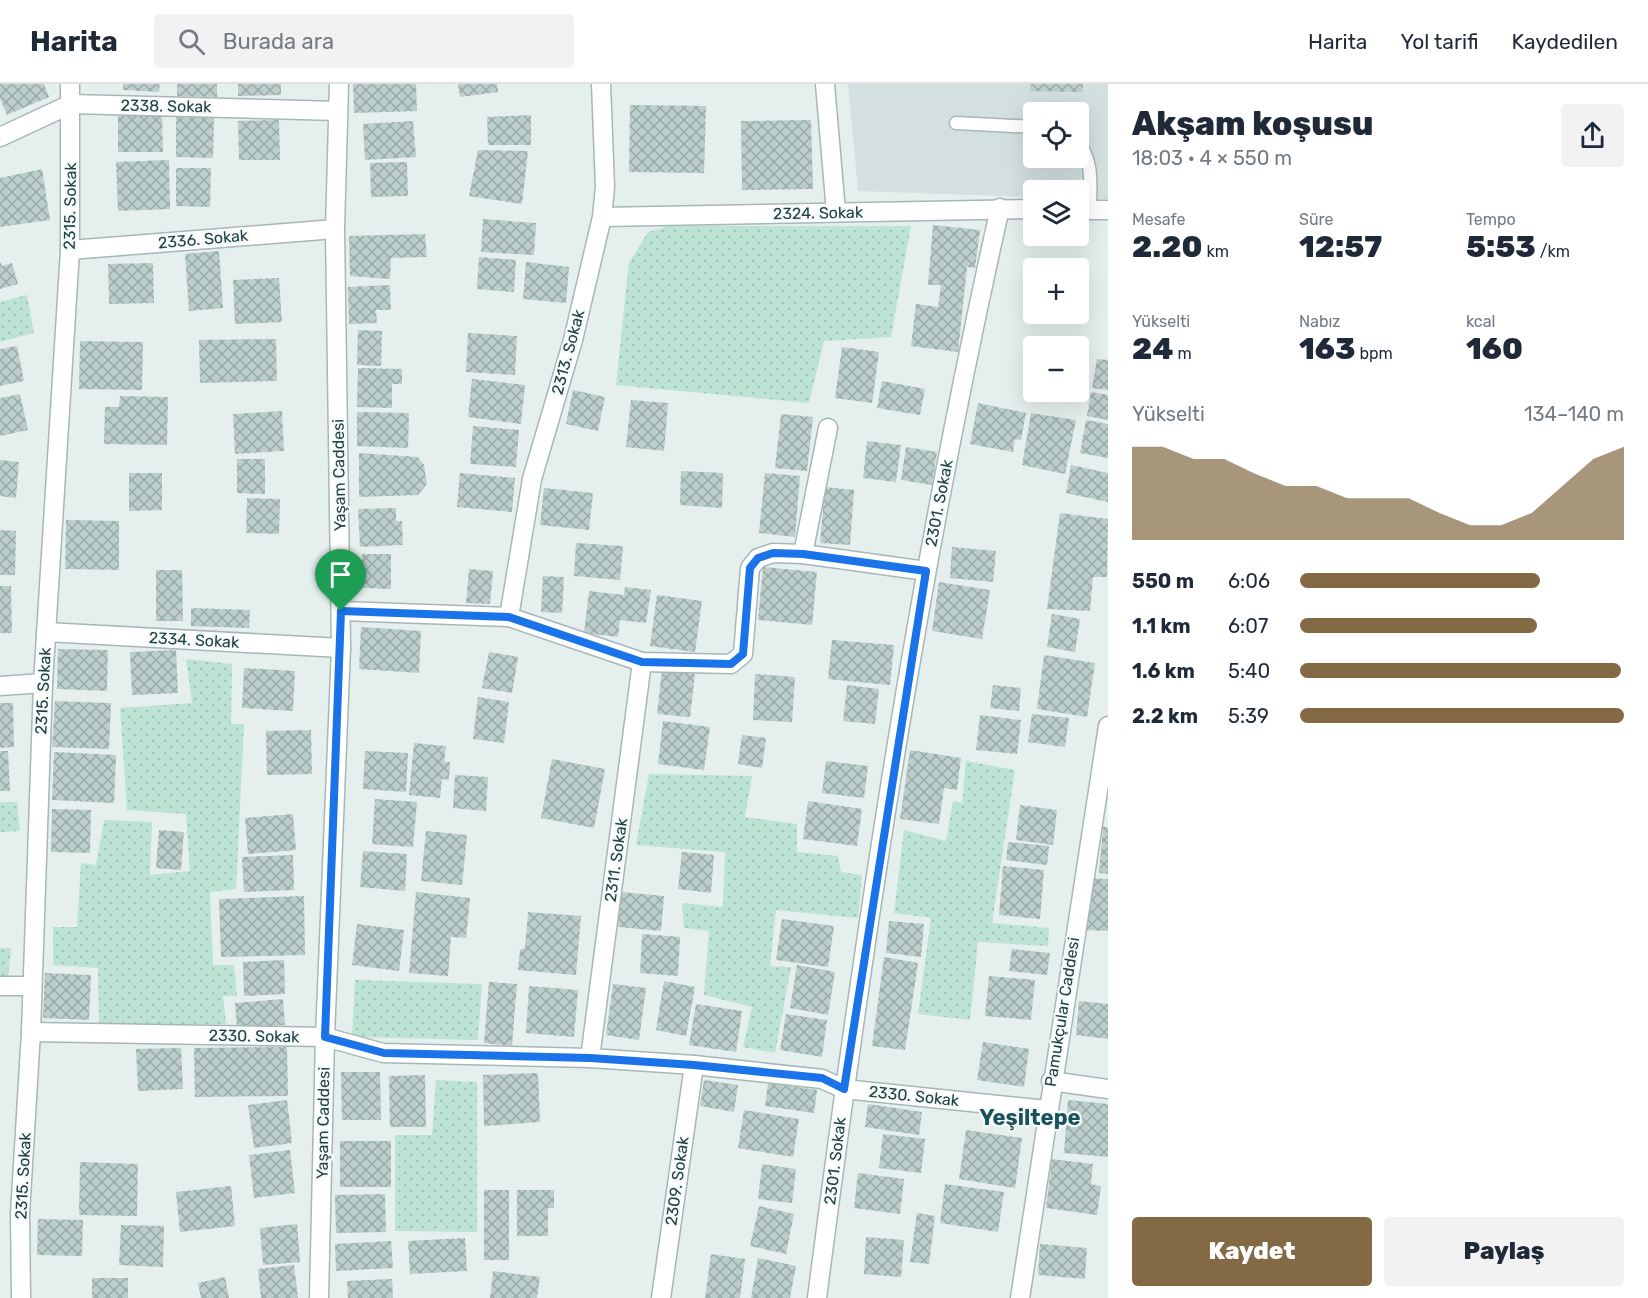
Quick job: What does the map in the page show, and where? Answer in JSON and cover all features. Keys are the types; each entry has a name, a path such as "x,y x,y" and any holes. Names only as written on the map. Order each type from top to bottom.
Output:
{"street":[{"name":"2315. Sokak","path":"21,1298 20,1214 32,1032 43,683 70,250 70,84"},
{"name":"Yaşam Caddesi","path":"319,1298 325,1037 341,648 335,229 339,84"},
{"name":"2313. Sokak","path":"509,617 532,479 573,340 602,217 605,187 601,84"},
{"path":"825,84 836,213"},
{"name":"2338. Sokak","path":"0,137 71,104 338,111"},
{"name":"2301. Sokak","path":"817,1298 844,1089 926,571 1000,208"},
{"name":"2324. Sokak","path":"602,217 1023,209"},
{"name":"2336. Sokak","path":"70,250 335,229"},
{"path":"803,554 828,428"},
{"path":"341,611 509,617 642,662 731,664 743,654 750,568 758,558 773,553 803,554 926,571"},
{"name":"2334. Sokak","path":"46,632 341,648"},
{"name":"2311. Sokak","path":"590,1058 642,662"},
{"path":"0,686 43,683"},
{"name":"Pamukçular Caddesi","path":"1020,1298 1051,1081 1108,726"},
{"path":"0,986 32,986"},
{"name":"2330. Sokak","path":"32,1032 325,1037 384,1053 590,1058 694,1065 822,1078 844,1089 1047,1110"},
{"name":"2309. Sokak","path":"661,1298 694,1065"},
{"path":"1051,1081 1108,1089"}],"lane":[{"path":"956,123 1023,126"},
{"path":"1089,165 1092,210"}],"shaded area":[{"path":"848,84 1108,84 1108,199 1089,198 1089,180 1023,180 1023,197 858,191"}],"green space":[{"path":"669,226 911,226 891,337 824,341 809,403 616,385 629,263 648,232"},
{"path":"27,295 34,333 0,342 0,302"},
{"path":"186,659 232,664 231,724 244,724 236,889 210,892 213,965 234,965 237,996 223,996 226,1024 99,1025 98,968 53,965 53,927 77,927 81,863 96,865 104,820 152,822 150,875 190,871 186,814 127,810 120,708 192,703"},
{"path":"966,761 1015,770 992,923 1049,928 1048,946 978,942 970,1020 918,1014 931,918 894,913 904,830 946,841 953,801 962,803"},
{"path":"649,774 752,776 745,817 797,824 797,852 838,856 841,872 862,875 858,918 776,910 770,966 791,967 775,1053 743,1047 752,1007 704,995 709,931 684,928 682,903 723,907 725,852 636,845"},
{"path":"0,802 17,802 20,831 0,832"},
{"path":"0,948 11,948 8,978 0,978"},
{"path":"355,980 482,984 478,1040 352,1037"},
{"path":"436,1080 477,1082 477,1232 395,1231 395,1135 432,1135"}],"building":[{"path":"0,84 44,84 49,97 7,115 0,98"},
{"path":"123,84 160,84 159,92 123,90"},
{"path":"177,84 217,84 217,97 177,96"},
{"path":"238,84 281,84 281,95 238,96"},
{"path":"353,84 416,84 417,111 354,113"},
{"path":"458,84 497,84 498,92 460,97"},
{"path":"1031,84 1083,84 1083,92 1030,91"},
{"path":"630,105 706,106 704,173 629,172"},
{"path":"531,115 531,145 488,145 487,117"},
{"path":"118,116 162,116 163,152 118,152"},
{"path":"176,117 214,118 213,158 176,157"},
{"path":"279,120 280,160 239,160 238,121"},
{"path":"811,120 813,189 742,190 741,121"},
{"path":"413,121 416,157 365,160 363,124"},
{"path":"478,150 528,151 522,204 469,196"},
{"path":"169,160 170,209 118,211 116,162"},
{"path":"407,162 408,196 371,197 370,163"},
{"path":"176,168 211,168 210,207 176,206"},
{"path":"42,169 50,220 0,227 0,178"},
{"path":"483,219 536,223 534,255 481,252"},
{"path":"933,225 980,230 975,268 967,267 958,352 911,346 916,304 938,307 941,285 928,285"},
{"path":"425,234 427,257 391,258 390,279 350,276 349,236"},
{"path":"219,251 223,308 189,311 185,254"},
{"path":"479,257 516,260 514,292 477,289"},
{"path":"0,262 2,266 12,263 18,284 0,289"},
{"path":"526,262 569,267 566,303 523,299"},
{"path":"153,263 154,303 109,304 108,264"},
{"path":"279,278 282,322 235,324 233,280"},
{"path":"390,285 391,310 376,310 377,323 349,324 348,287"},
{"path":"358,330 382,331 381,366 357,365"},
{"path":"468,333 517,336 515,375 466,372"},
{"path":"276,339 277,381 200,383 199,340"},
{"path":"80,341 143,342 142,390 79,389"},
{"path":"17,346 24,381 0,386 0,349"},
{"path":"842,347 879,352 872,403 835,398"},
{"path":"1097,359 1108,360 1108,390 1092,388"},
{"path":"358,368 402,369 402,384 392,384 392,408 357,407"},
{"path":"472,379 525,385 521,424 468,417"},
{"path":"882,381 925,389 920,415 877,408"},
{"path":"573,390 605,397 598,431 566,424"},
{"path":"1091,392 1108,395 1108,420 1087,416"},
{"path":"20,394 28,430 0,436 0,398"},
{"path":"120,396 168,397 167,445 104,444 105,407 119,407"},
{"path":"631,400 668,403 664,451 626,447"},
{"path":"978,403 1026,413 1021,440 1015,439 1013,452 970,444"},
{"path":"282,411 284,451 235,454 233,414"},
{"path":"357,412 409,413 408,448 357,446"},
{"path":"1031,413 1076,420 1065,474 1022,465"},
{"path":"781,414 813,417 807,471 775,468"},
{"path":"1086,420 1108,424 1108,458 1080,453"},
{"path":"473,426 519,430 516,467 470,464"},
{"path":"867,441 901,445 896,482 863,478"},
{"path":"906,447 937,452 932,485 901,480"},
{"path":"359,453 418,457 424,465 427,484 418,495 359,497"},
{"path":"237,459 265,459 265,494 237,493"},
{"path":"0,460 19,462 16,498 0,496"},
{"path":"1071,465 1108,473 1108,502 1066,493"},
{"path":"681,471 723,473 722,508 680,505"},
{"path":"129,473 162,473 162,510 129,511"},
{"path":"460,473 515,478 512,512 457,507"},
{"path":"765,473 800,476 795,537 759,533"},
{"path":"825,487 854,490 850,545 820,543"},
{"path":"544,488 593,493 589,530 540,525"},
{"path":"247,498 280,499 279,534 246,533"},
{"path":"396,508 396,521 402,521 403,545 360,547 358,509"},
{"path":"1060,513 1108,519 1107,577 1093,577 1090,611 1047,609"},
{"path":"66,520 119,521 119,570 65,569"},
{"path":"0,530 16,531 15,575 0,575"},
{"path":"576,543 623,546 620,580 574,576"},
{"path":"952,547 996,551 993,582 950,578"},
{"path":"362,554 391,554 391,589 361,588"},
{"path":"763,567 817,572 812,625 758,620"},
{"path":"469,569 493,571 490,604 466,603"},
{"path":"156,570 182,570 183,621 156,621"},
{"path":"543,576 564,577 562,613 541,612"},
{"path":"939,582 990,590 982,639 932,631"},
{"path":"0,586 11,586 12,633 0,633"},
{"path":"625,587 651,590 646,623 620,620 618,637 584,633 589,591 624,595"},
{"path":"657,595 702,601 695,652 650,646"},
{"path":"191,608 250,610 249,628 191,626"},
{"path":"1052,614 1080,619 1075,652 1047,647"},
{"path":"361,627 421,631 419,673 359,669"},
{"path":"832,640 894,645 890,685 828,679"},
{"path":"58,649 108,650 107,691 57,689"},
{"path":"176,650 178,693 132,695 130,652"},
{"path":"489,652 518,657 512,693 482,688"},
{"path":"1044,655 1095,663 1087,717 1037,709"},
{"path":"244,668 295,671 293,711 242,708"},
{"path":"662,670 695,674 690,717 657,714"},
{"path":"755,674 795,677 792,722 753,720"},
{"path":"847,685 879,689 875,724 843,721"},
{"path":"993,685 1021,688 1019,711 990,708"},
{"path":"478,697 509,702 504,743 473,739"},
{"path":"55,701 111,703 109,749 52,747"},
{"path":"0,703 13,703 14,747 0,748"},
{"path":"1032,714 1069,718 1065,747 1028,742"},
{"path":"980,715 1021,720 1017,754 976,750"},
{"path":"663,721 710,727 704,770 658,764"},
{"path":"311,730 312,774 267,775 266,731"},
{"path":"742,735 766,738 762,768 738,764"},
{"path":"414,743 446,746 444,762 450,762 449,780 442,779 440,798 409,795"},
{"path":"910,750 961,758 957,790 944,788 939,824 900,819"},
{"path":"0,751 8,751 10,791 0,791"},
{"path":"365,751 408,753 406,792 363,789"},
{"path":"54,752 116,755 114,803 52,800"},
{"path":"552,759 605,769 594,828 541,818"},
{"path":"826,761 868,766 864,798 822,793"},
{"path":"455,775 488,777 486,811 453,808"},
{"path":"375,799 417,802 413,847 372,844"},
{"path":"808,801 862,809 857,846 803,839"},
{"path":"1020,805 1057,810 1053,845 1016,840"},
{"path":"52,809 91,810 90,853 51,852"},
{"path":"293,814 296,850 248,854 245,818"},
{"path":"1103,827 1108,827 1108,874 1099,873"},
{"path":"159,830 184,832 181,870 156,868"},
{"path":"426,831 467,835 462,885 421,881"},
{"path":"1008,842 1049,846 1047,865 1006,860"},
{"path":"363,851 407,854 405,891 360,887"},
{"path":"682,852 714,855 711,893 678,889"},
{"path":"293,855 294,890 244,892 242,857"},
{"path":"1003,866 1044,870 1040,919 999,915"},
{"path":"1088,878 1108,879 1108,931 1085,930"},
{"path":"416,892 470,898 466,938 451,937 448,976 409,973"},
{"path":"621,892 664,896 661,931 618,927"},
{"path":"304,896 305,955 221,957 219,899"},
{"path":"528,912 581,916 576,975 518,970 520,950 525,948"},
{"path":"782,919 834,926 828,967 776,960"},
{"path":"889,921 924,924 921,957 886,953"},
{"path":"357,924 404,930 399,971 352,965"},
{"path":"642,934 680,937 678,976 640,973"},
{"path":"1012,949 1050,953 1047,975 1009,971"},
{"path":"884,957 918,963 905,1050 872,1046"},
{"path":"284,960 285,994 244,996 243,962"},
{"path":"797,965 835,972 828,1015 790,1008"},
{"path":"45,973 91,975 89,1020 43,1018"},
{"path":"989,976 1035,980 1031,1020 985,1016"},
{"path":"664,981 695,987 686,1036 656,1030"},
{"path":"489,982 517,984 512,1046 484,1043"},
{"path":"613,984 646,988 639,1040 606,1035"},
{"path":"529,986 578,990 574,1037 526,1033"},
{"path":"283,999 285,1025 237,1029 235,1003"},
{"path":"1079,1001 1108,1004 1108,1039 1076,1035"},
{"path":"696,1004 742,1011 736,1052 689,1045"},
{"path":"786,1014 827,1020 822,1057 780,1050"},
{"path":"983,1042 1029,1049 1024,1087 977,1080"},
{"path":"287,1047 288,1096 195,1097 194,1048"},
{"path":"181,1048 183,1089 138,1091 136,1049"},
{"path":"341,1072 380,1072 381,1120 342,1120"},
{"path":"538,1073 540,1122 484,1126 483,1075"},
{"path":"425,1075 426,1127 390,1127 389,1076"},
{"path":"704,1080 738,1085 734,1112 700,1106"},
{"path":"768,1083 817,1090 814,1113 765,1106"},
{"path":"287,1100 292,1143 254,1148 248,1105"},
{"path":"1068,1100 1108,1104 1108,1157 1064,1153"},
{"path":"868,1104 922,1112 919,1135 865,1127"},
{"path":"744,1110 799,1119 793,1157 738,1148"},
{"path":"966,1130 1022,1138 1015,1188 959,1179"},
{"path":"883,1134 925,1139 921,1173 879,1168"},
{"path":"340,1141 391,1141 391,1187 340,1187"},
{"path":"290,1150 295,1193 254,1198 249,1155"},
{"path":"1052,1159 1093,1164 1091,1184 1101,1186 1097,1215 1046,1208"},
{"path":"80,1162 138,1164 137,1216 79,1215"},
{"path":"762,1164 796,1169 792,1203 758,1199"},
{"path":"858,1173 904,1179 900,1214 854,1208"},
{"path":"945,1184 1004,1192 998,1232 940,1223"},
{"path":"231,1186 235,1226 180,1232 176,1192"},
{"path":"484,1190 509,1190 509,1260 484,1260"},
{"path":"517,1190 554,1190 554,1208 548,1208 548,1236 517,1236"},
{"path":"385,1194 386,1232 336,1233 335,1195"},
{"path":"759,1206 794,1214 786,1254 750,1246"},
{"path":"917,1213 935,1216 929,1264 910,1262"},
{"path":"38,1219 83,1220 82,1256 37,1255"},
{"path":"297,1224 300,1262 263,1265 260,1228"},
{"path":"121,1225 164,1226 163,1267 119,1265"},
{"path":"866,1237 904,1240 901,1277 864,1274"},
{"path":"465,1238 467,1271 410,1274 408,1241"},
{"path":"391,1241 393,1268 336,1271 335,1244"},
{"path":"1040,1244 1087,1248 1085,1279 1038,1275"},
{"path":"711,1254 745,1259 740,1298 705,1298"},
{"path":"758,1258 796,1266 790,1298 751,1298"},
{"path":"294,1265 298,1298 261,1298 258,1269"},
{"path":"493,1271 540,1277 537,1298 490,1298"},
{"path":"225,1277 229,1298 201,1298 198,1283"},
{"path":"92,1278 128,1278 128,1298 92,1298"},
{"path":"392,1279 393,1298 348,1298 347,1281"}],"district":[{"name":"Yeşiltepe","path":"1030,1117"}],"route":[{"path":"773,553 803,554 926,571 844,1089 822,1078 694,1065 590,1058 384,1053 325,1037 341,611 509,617 642,662 731,664 743,654 750,568 758,558 773,553"}]}
